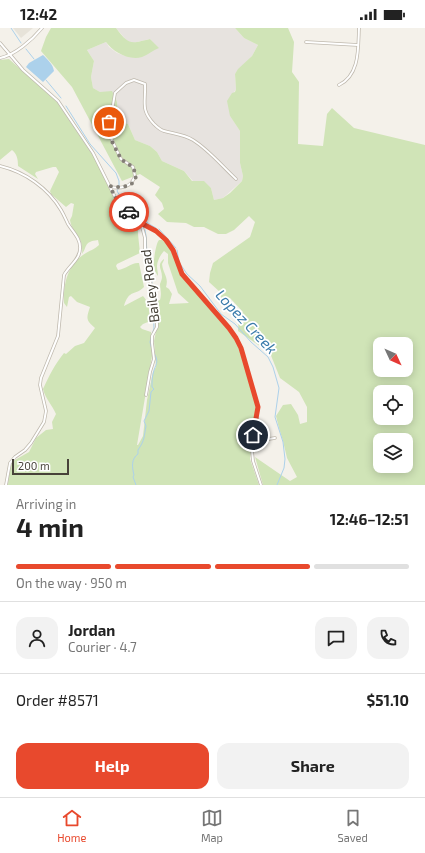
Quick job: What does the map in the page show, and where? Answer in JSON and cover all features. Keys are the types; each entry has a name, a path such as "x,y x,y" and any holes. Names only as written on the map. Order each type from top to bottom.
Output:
{"street":[{"path":"0,58 9,55 33,37 42,28"},
{"path":"339,85 346,82 356,63 359,28"},
{"path":"306,42 358,45"},
{"path":"0,43 23,70 58,102 93,153 118,201 141,223 156,231 170,245 182,274 236,338 241,348 258,407 253,435 252,461 261,485"},
{"path":"110,186 127,186 131,184 135,176 133,168 120,157 109,134 109,122 114,97 119,88 132,80 145,84 145,112 157,127 162,130 183,135 192,140 210,153 236,179"},
{"path":"0,166 27,177 44,190 61,210 80,246 78,256 64,275 58,336 40,382 46,411 44,422 32,443 25,450 14,457 10,463 6,485"},
{"name":"Bailey Road","path":"141,223 145,238 145,252 157,317 157,326 152,336 154,359 146,395"},
{"path":"267,431 267,438"},
{"path":"253,435 262,440"},
{"path":"262,440 267,438 275,438"},
{"path":"262,440 262,446"}],"shaded area":[{"path":"13,28 33,28 21,38"},
{"path":"116,28 235,28 244,38 258,45 252,56 235,74 236,89 233,94 230,116 240,131 240,163 243,176 242,181 223,198 214,200 211,188 193,181 184,171 162,161 157,152 150,146 135,140 128,124 118,123 117,102 93,88 91,77 94,61 87,50 106,42 109,47 117,53 128,57 158,48 150,39 133,43 128,42"}],"green space":[{"path":"51,28 116,28 124,38 130,42 150,39 159,48 137,58 122,55 109,46 106,42 87,50 94,61 91,77 93,88 100,92 112,91 117,102 118,122 128,124 135,140 150,146 157,152 162,161 184,171 192,181 204,181 211,188 214,200 223,198 230,193 242,181 243,176 240,163 240,131 230,116 227,101 236,89 235,74 238,69 252,56 258,45 244,38 235,28 288,28 294,42 292,72 299,82 298,144 323,146 327,114 332,108 354,128 425,145 425,485 263,485 255,457 290,481 297,477 287,458 276,416 283,405 291,404 298,415 300,424 307,422 307,407 299,392 280,378 270,353 238,331 239,316 243,312 230,298 221,300 221,293 209,282 213,263 250,237 255,222 249,216 234,230 226,234 218,234 204,227 194,227 186,223 167,222 158,214 164,209 162,203 155,195 160,187 140,174 122,181 72,87 41,51"},
{"path":"9,59 57,102 94,157 114,198 138,222 140,253 117,264 116,266 118,270 139,263 144,287 130,295 124,306 143,296 147,301 149,312 148,322 140,327 151,332 152,356 137,445 143,436 147,400 153,372 156,367 154,341 158,322 155,301 160,300 160,284 162,277 160,263 164,259 162,264 167,281 166,287 172,294 169,304 189,303 178,293 168,263 168,254 164,251 160,256 157,266 158,276 154,269 156,248 159,240 162,240 168,244 181,274 229,331 238,345 256,406 254,428 249,428 249,431 253,433 250,459 259,485 8,485 9,470 13,461 29,452 36,438 46,430 53,429 52,422 56,414 43,389 52,370 64,353 66,354 75,346 84,343 95,328 88,319 90,307 77,302 71,296 69,297 67,307 64,303 64,289 68,275 75,262 99,245 98,240 88,243 82,254 80,239 73,229 70,220 74,204 71,203 66,207 51,194 50,191 59,172 56,167 36,172 35,174 38,179 18,166 17,157 12,150 0,160 0,60"}],"water":[{"path":"43,55 51,64 54,71 43,82 26,67 29,63"}],"waterway":[{"name":"Lopez Creek","path":"11,28 21,43"},
{"name":"Lopez Creek","path":"26,49 34,59"},
{"name":"Lopez Creek","path":"46,80 61,98"},
{"name":"Lopez Creek","path":"66,106 90,144 116,173 119,186"},
{"name":"Lopez Creek","path":"118,189 117,191 129,207 144,221 156,228"},
{"name":"Lopez Creek","path":"159,229 176,248"},
{"path":"145,230 152,283"},
{"name":"Lopez Creek","path":"177,250 179,262 187,274 200,286 221,314 235,324 251,342 268,357 273,367 279,388 275,417 283,442 285,459 284,468 277,485"},
{"path":"150,297 153,305 154,328 152,335"},
{"path":"151,338 150,342 152,350"},
{"path":"136,485 133,477 133,463 144,438 146,426 144,421 149,411 151,392 154,389 152,387 152,379 157,361 154,353"}],"way so far":[{"path":"109,122 110,138 119,156 130,165 135,172 134,179 130,185 115,188 110,186 115,197 129,212"}],"route":[{"path":"129,212 139,222 156,231 166,240 173,250 182,274 203,296 236,338 241,348 258,407 258,414 253,435"}]}
